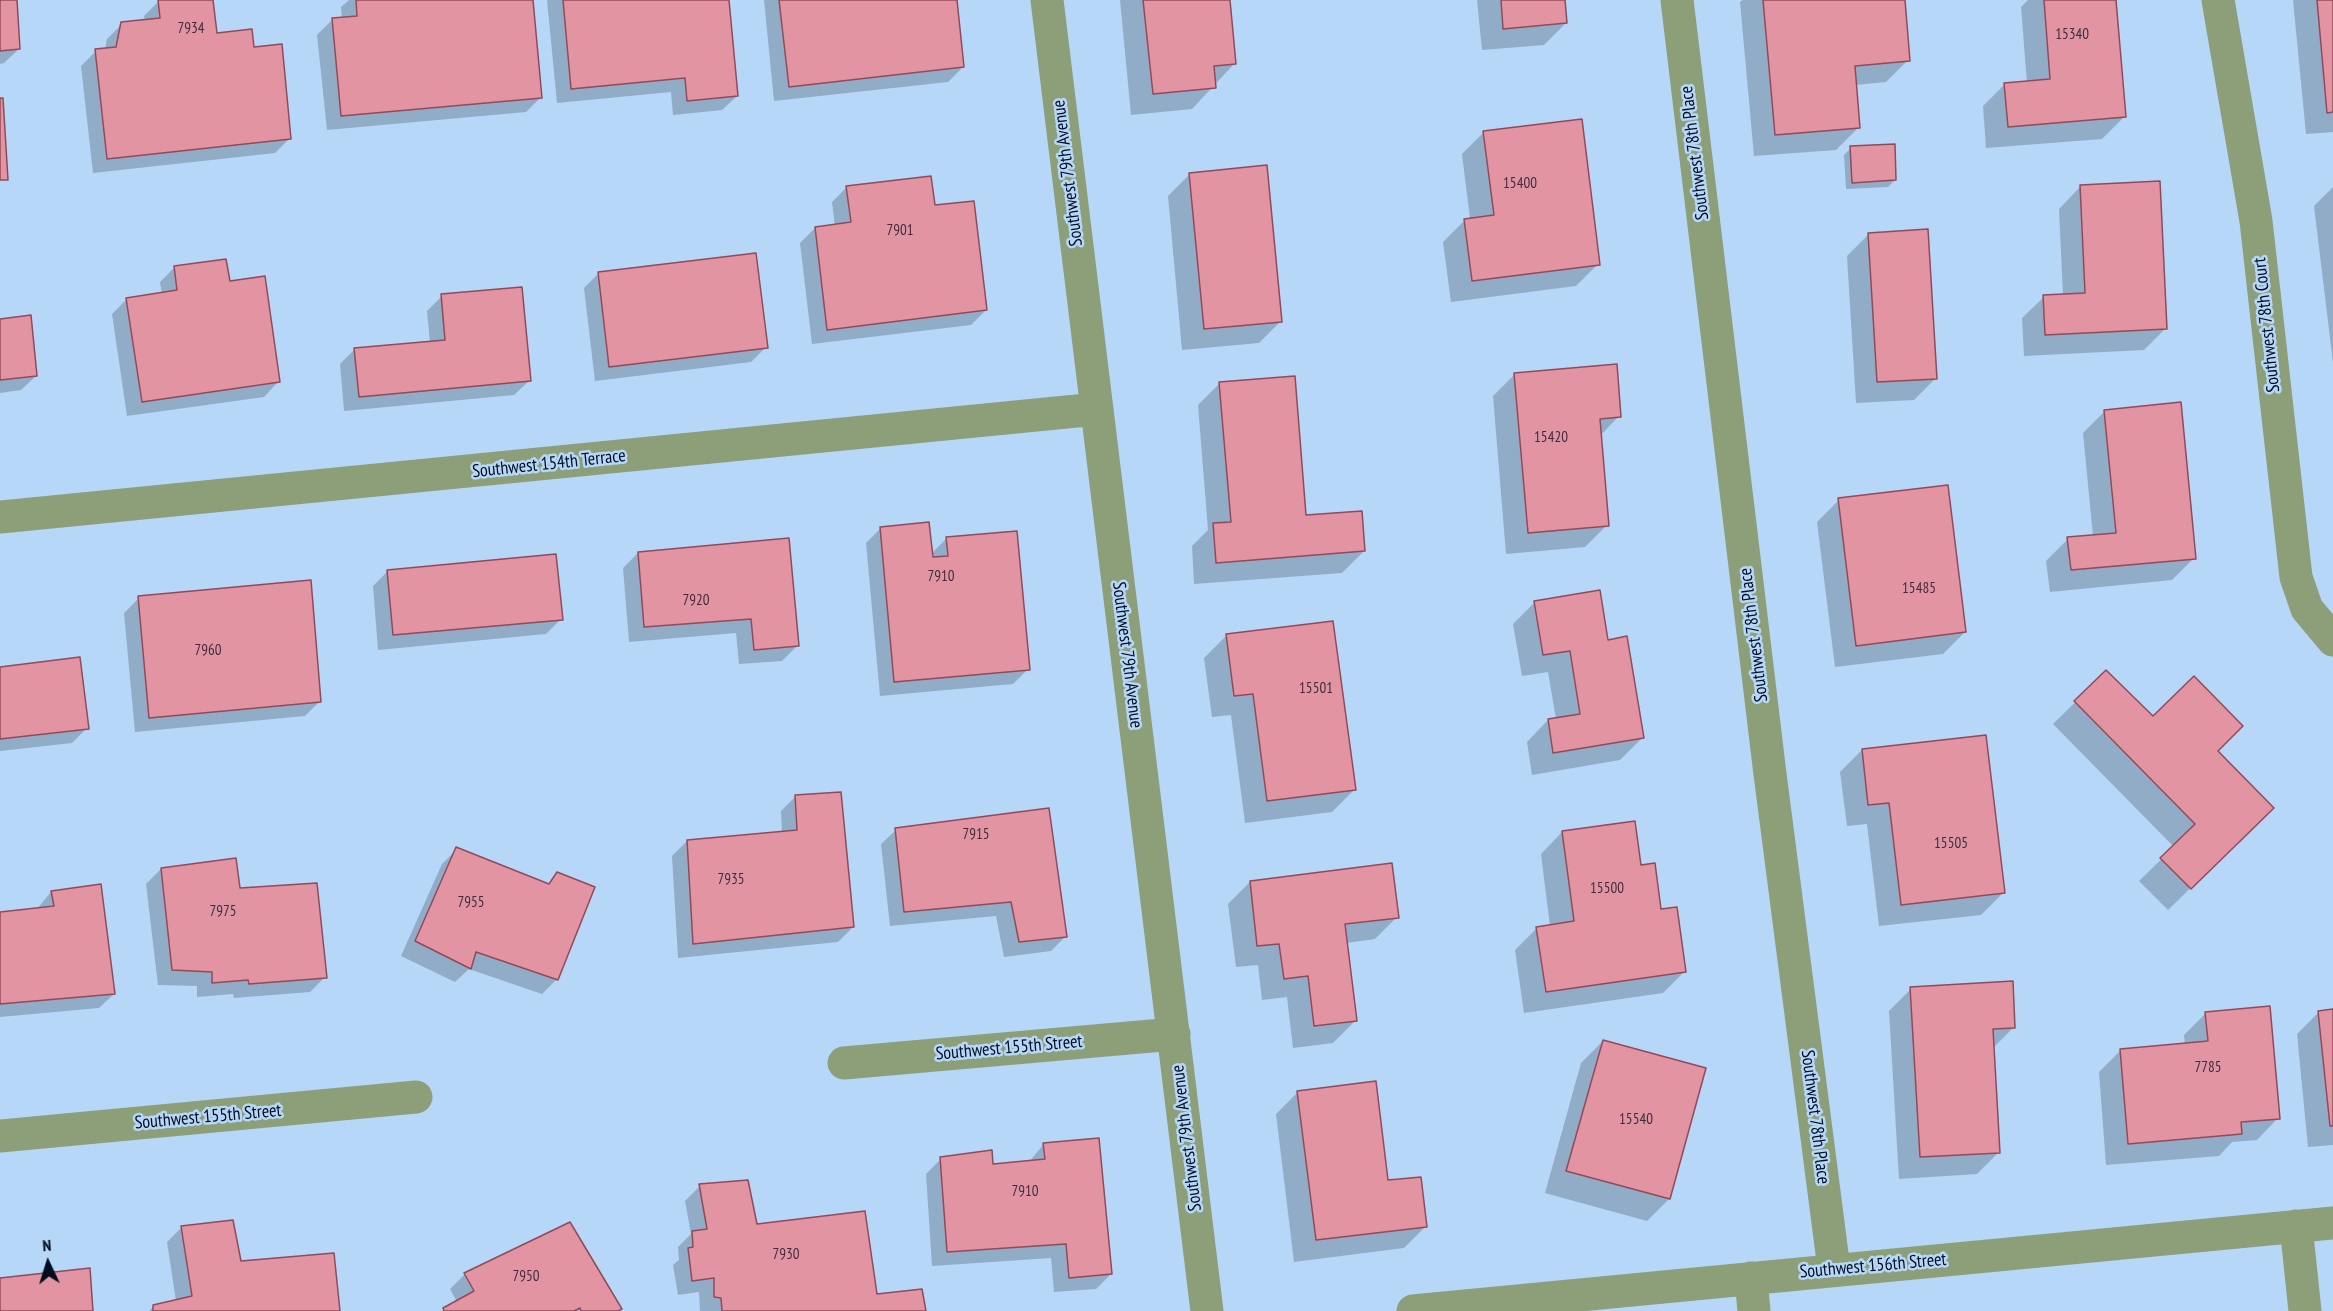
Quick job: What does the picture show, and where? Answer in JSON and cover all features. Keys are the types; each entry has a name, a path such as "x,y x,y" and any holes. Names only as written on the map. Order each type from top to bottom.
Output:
{"street":[{"name":"Southwest 79th Avenue","path":"1047,0 1207,1311"},
{"name":"Southwest 78th Place","path":"1677,0 1770,774 1834,1269"},
{"name":"Southwest 78th Court","path":"2218,0 2256,221 2296,577 2307,609 2333,640"},
{"name":"Southwest 154th Terrace","path":"0,518 1097,409"},
{"name":"Southwest 155th Street","path":"844,1063 1174,1034"},
{"name":"Southwest 155th Street","path":"0,1136 416,1097"},
{"name":"Southwest 156th Street","path":"1413,1311 2333,1223"},
{"path":"2296,1226 2305,1311"},
{"path":"1751,1278 1754,1311"}],"building":[{"path":"0,0 17,0 20,49 0,51"},
{"path":"158,0 213,0 217,33 252,29 254,47 282,44 291,139 107,159 95,49 116,47 121,22 160,18"},
{"path":"356,0 533,0 542,98 341,116 332,18 357,16"},
{"path":"563,0 729,0 738,96 687,101 685,78 571,89"},
{"path":"779,0 957,0 964,67 789,87"},
{"path":"1143,0 1230,0 1236,64 1214,66 1216,88 1153,94"},
{"path":"1501,0 1565,0 1567,23 1503,29"},
{"path":"1763,0 1905,0 1910,61 1855,66 1860,128 1775,135"},
{"path":"2044,0 2116,0 2126,117 2008,127 2004,83 2050,79"},
{"path":"2317,0 2333,0 2333,112 2327,113"},
{"path":"0,98 3,98 8,180 0,180"},
{"path":"1582,119 1600,265 1472,281 1464,219 1494,215 1483,131"},
{"path":"1895,144 1896,180 1852,183 1850,146"},
{"path":"1267,165 1282,322 1204,329 1189,173"},
{"path":"931,176 935,205 974,201 987,310 827,330 815,227 851,222 846,186"},
{"path":"2160,181 2167,329 2045,335 2043,295 2085,293 2080,185"},
{"path":"1928,229 1937,379 1877,382 1868,233"},
{"path":"756,253 768,348 609,367 598,272"},
{"path":"226,259 230,281 265,276 280,382 142,402 126,298 177,290 174,266"},
{"path":"522,287 531,381 359,397 354,348 445,340 441,294"},
{"path":"31,315 37,376 0,380 0,319"},
{"path":"1617,364 1621,417 1600,419 1609,526 1528,533 1514,373"},
{"path":"1295,376 1306,515 1362,511 1365,551 1216,563 1213,523 1231,522 1219,382"},
{"path":"2181,402 2196,559 2071,570 2067,537 2116,533 2104,410"},
{"path":"1948,485 1966,632 1856,646 1838,498"},
{"path":"929,522 933,557 948,556 946,537 1017,531 1030,670 894,682 880,527"},
{"path":"789,538 799,646 754,650 751,619 644,627 638,552"},
{"path":"556,554 563,620 393,635 387,570"},
{"path":"311,580 321,702 149,718 138,596"},
{"path":"1600,590 1608,640 1627,636 1644,738 1553,753 1548,719 1580,714 1570,651 1543,655 1534,601"},
{"path":"1333,621 1356,790 1267,801 1253,694 1234,696 1226,634"},
{"path":"80,657 89,729 0,739 0,667"},
{"path":"2106,670 2153,716 2194,676 2243,726 2218,751 2274,808 2191,889 2160,858 2195,824 2074,701"},
{"path":"1986,735 2005,893 1901,905 1889,803 1868,805 1862,749"},
{"path":"841,792 854,927 693,944 687,840 797,830 795,795"},
{"path":"1049,808 1067,937 1019,942 1011,902 904,912 895,828"},
{"path":"1635,821 1641,865 1655,863 1661,909 1677,907 1686,972 1546,992 1536,927 1574,921 1562,831"},
{"path":"456,847 549,884 557,872 595,887 558,980 476,952 471,969 415,941"},
{"path":"236,858 240,888 317,883 327,978 249,984 248,980 212,983 212,972 172,970 161,868"},
{"path":"1392,863 1399,918 1345,924 1357,1021 1314,1026 1308,976 1284,979 1279,944 1257,946 1250,881"},
{"path":"101,884 115,994 0,1004 0,912 54,906 51,891"},
{"path":"2013,981 2015,1028 1993,1029 2000,1153 1920,1157 1910,987"},
{"path":"2270,1006 2280,1119 2241,1122 2242,1134 2128,1144 2120,1049 2208,1041 2205,1012"},
{"path":"2333,1009 2333,1126 2330,1126 2318,1011"},
{"path":"1603,1040 1706,1068 1670,1199 1566,1171"},
{"path":"1376,1081 1388,1180 1421,1177 1427,1227 1316,1240 1297,1091"},
{"path":"1099,1138 1112,1274 1069,1278 1066,1244 947,1252 940,1157 992,1150 993,1164 1045,1159 1043,1143"},
{"path":"748,1180 757,1224 865,1211 877,1294 922,1289 926,1311 722,1311 721,1298 714,1297 714,1278 692,1281 688,1248 693,1247 692,1231 707,1229 699,1184"},
{"path":"233,1220 241,1261 334,1253 340,1311 153,1311 153,1305 192,1296 181,1226"},
{"path":"570,1222 622,1309 618,1311 581,1311 580,1308 574,1311 444,1311 443,1308 474,1291 464,1273"},
{"path":"90,1268 93,1311 0,1311 0,1278"}]}
